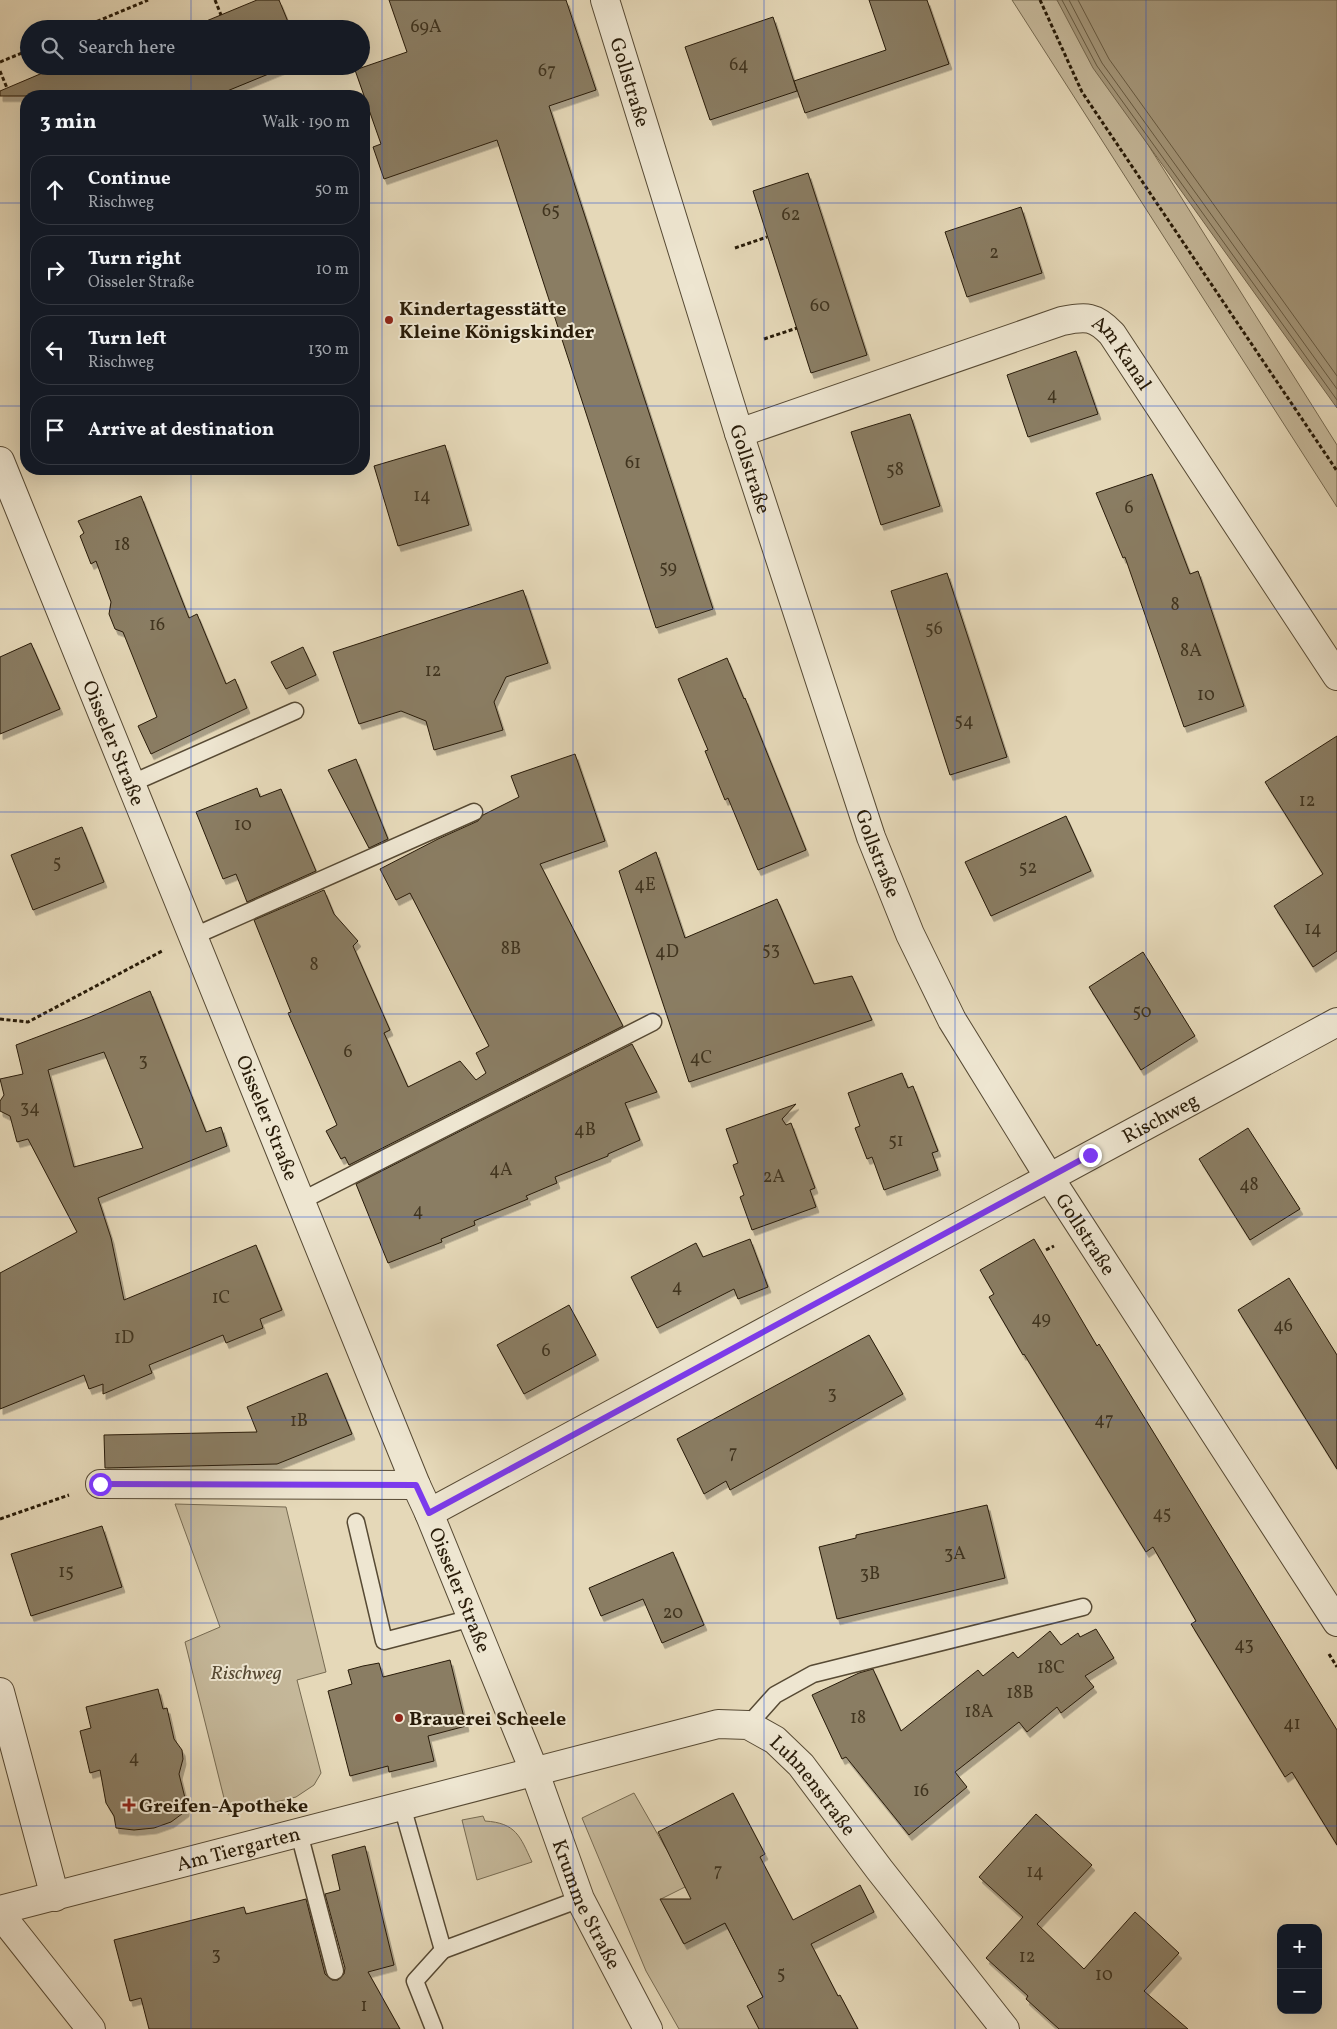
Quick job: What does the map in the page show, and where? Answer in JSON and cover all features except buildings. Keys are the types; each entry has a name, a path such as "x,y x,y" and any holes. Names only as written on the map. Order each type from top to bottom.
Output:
{"street":[{"name":"Gollstraße","path":"605,0 739,433 870,837 910,934 952,1020 1049,1177 1337,1622"},
{"name":"Am Kanal","path":"739,433 1062,321 1080,318 1092,319 1102,323 1112,334 1337,676"},
{"name":"Oisseler Straße","path":"0,461 192,937 303,1200 416,1485 535,1773"},
{"name":"Rischweg","path":"429,1513 1337,1022"},
{"path":"100,1484 416,1485"},
{"path":"0,1692 54,1897"},
{"name":"Luhnenstraße","path":"535,1773 718,1724 748,1725 774,1740 801,1765 879,1869 1005,2029"},
{"name":"Am Tiergarten","path":"0,1912 402,1806 535,1773"},
{"name":"Krumme Straße","path":"535,1773 580,1899 648,2029"},
{"path":"0,1912 91,2029"}],"lane":[{"path":"130,784 295,711"},
{"path":"192,937 474,812"},
{"path":"303,1200 653,1022"},
{"path":"356,1522 384,1641 472,1618"},
{"path":"748,1725 775,1695 813,1674 1083,1607"},
{"path":"402,1806 443,1950"},
{"path":"300,1833 335,1971"},
{"path":"434,2029 415,1982 443,1950 580,1899"}],"path":[{"path":"100,20 148,0"},
{"path":"215,0 221,15"},
{"path":"1040,0 1082,92 1337,471"},
{"path":"0,62 20,54"},
{"path":"0,71 7,88"},
{"path":"735,248 768,238"},
{"path":"764,339 797,328"},
{"path":"0,1019 28,1022 163,950 192,937"},
{"path":"0,1518 100,1484"}],"green space":[{"path":"1012,0 1057,0 1337,445 1337,507"},
{"name":"Rischweg","path":"175,1504 286,1507 326,1672 297,1680 321,1773 314,1785 296,1797 228,1814 185,1642 220,1627"},
{"path":"634,1793 665,1847 691,1884 661,1899 683,1943 725,1923 763,1997 759,2029 679,2029 646,1971 582,1818"},
{"path":"483,1816 485,1821 504,1825 516,1833 532,1862 477,1880 462,1820"}],"water":[{"path":"1057,0 1337,0 1337,408 1093,68"}],"place":[{"name":"Kindertagesstätte Kleine Königskinder","path":"389,320"},
{"name":"Brauerei Scheele","path":"399,1718"},
{"name":"Greifen-Apotheke","path":"129,1805"}],"route":[{"path":"100,1484 416,1485 429,1513 1090,1155"}]}
